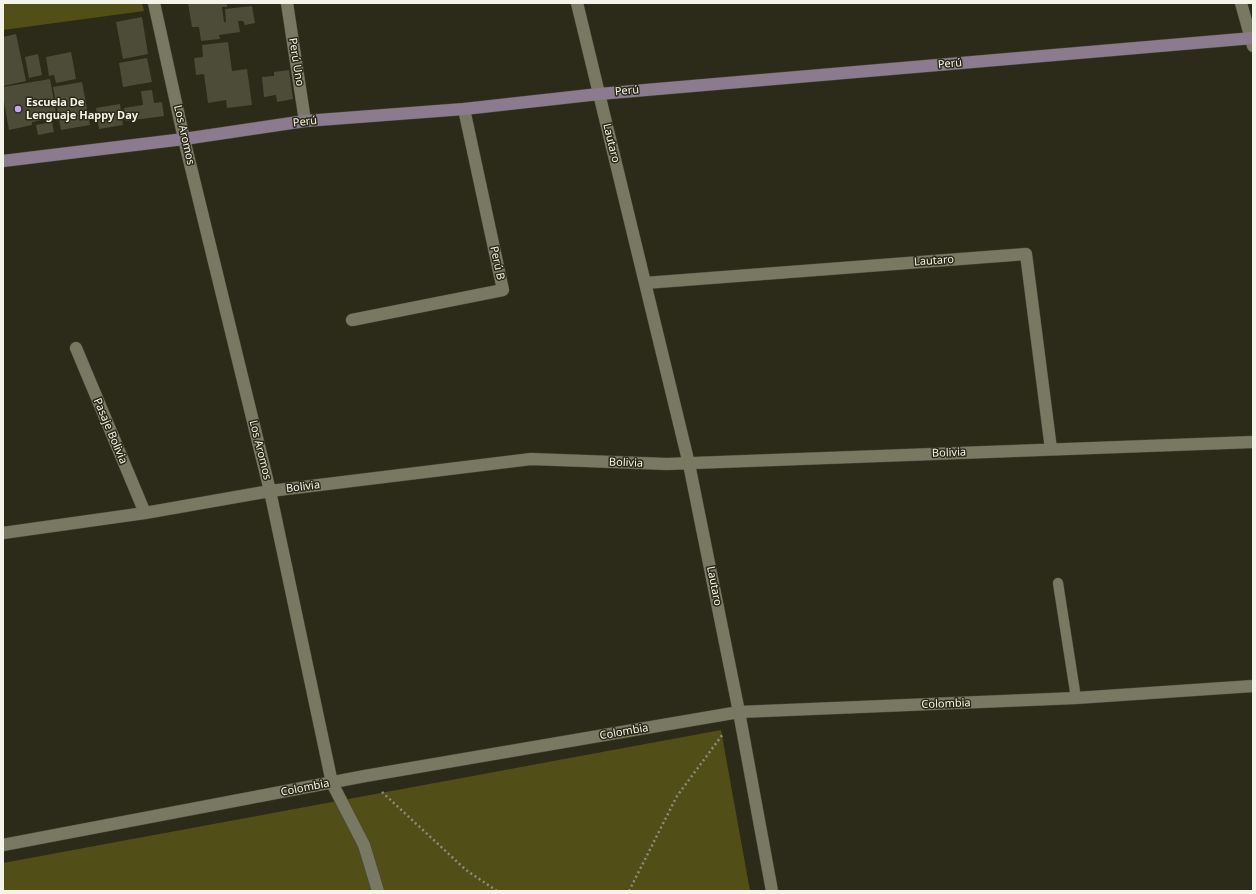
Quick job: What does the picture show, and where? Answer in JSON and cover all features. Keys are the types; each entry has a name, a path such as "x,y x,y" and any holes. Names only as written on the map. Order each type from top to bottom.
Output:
{"main road":[{"name":"Perú","path":"3,161 184,139 305,121 464,109 599,94 1252,41"}],"street":[{"name":"Los Aromos","path":"154,3 184,139 270,491 332,784 364,845 378,891"},
{"name":"Perú Uno","path":"287,3 305,121"},
{"name":"Lautaro","path":"578,3 689,464 739,712 772,891"},
{"path":"1241,3 1252,41"},
{"name":"Perú B","path":"352,320 503,290 464,109"},
{"name":"Lautaro","path":"645,283 1026,254 1051,449"},
{"name":"Pasaje Bolivia","path":"76,348 145,513"},
{"name":"Bolivia","path":"3,533 145,513 270,491 531,459 689,464 1253,442"},
{"name":"Colombia","path":"3,845 332,784 365,776 739,712 1076,698 1253,686"}],"lane":[{"path":"1058,583 1076,698"}],"path":[{"path":"629,891 677,796 739,712"},
{"path":"365,776 466,870 496,891"}],"shaded area":[{"path":"3,3 142,3 144,11 3,30"},
{"path":"721,730 750,891 3,891 3,863"}],"building":[{"path":"188,3 227,3 227,7 222,7 224,22 226,22 225,9 252,6 255,23 245,25 243,21 238,21 240,32 219,35 220,39 201,41 199,27 192,27"},
{"path":"142,17 148,54 123,59 116,22"},
{"path":"16,34 26,81 3,86 3,37"},
{"path":"228,42 232,71 247,69 252,105 227,108 226,100 208,103 204,74 196,75 194,58 203,57 202,45"},
{"path":"71,52 76,79 56,83 54,75 49,76 46,57"},
{"path":"38,54 42,75 29,78 25,57"},
{"path":"147,58 152,82 123,87 119,63"},
{"path":"289,70 293,99 277,102 276,95 264,97 262,77 274,76 274,72"},
{"path":"50,79 57,118 32,122 32,125 9,130 3,96 3,87"},
{"path":"82,82 90,125 61,130 53,87"},
{"path":"152,90 154,103 162,102 164,116 126,121 124,108 143,105 141,91"},
{"path":"120,104 123,125 99,129 96,108"},
{"path":"52,122 54,132 38,135 36,125"}],"place":[{"name":"Escuela De Lenguaje Happy Day","path":"18,109"}]}
